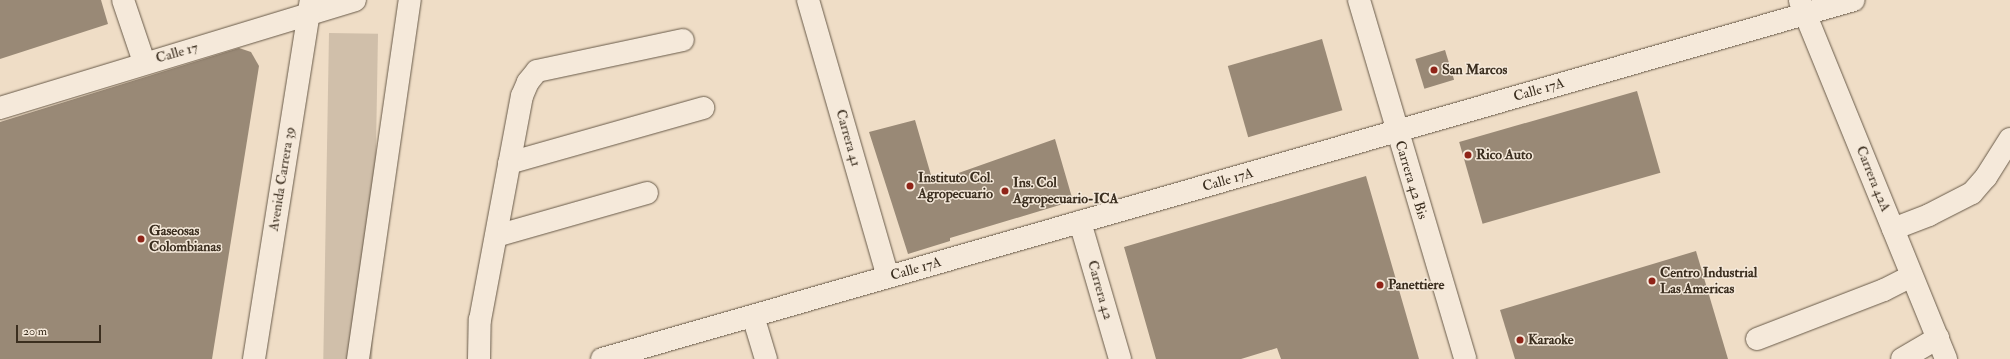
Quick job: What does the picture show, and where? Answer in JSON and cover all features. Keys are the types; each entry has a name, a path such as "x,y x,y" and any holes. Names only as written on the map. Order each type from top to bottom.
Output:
{"street":[{"path":"123,0 144,62"},
{"name":"Calle 17","path":"0,108 310,7 355,0"},
{"path":"358,359 410,0"},
{"name":"Carrera 41","path":"808,0 888,277"},
{"name":"Carrera 42 Bis","path":"1359,0 1465,359"},
{"name":"Calle 17A","path":"602,359 1397,131 1802,7 1854,0"},
{"name":"Avenida Carrera 39","path":"254,359 310,7"},
{"name":"Carrera 42A","path":"1802,7 1946,359"},
{"path":"478,359 480,320 522,96 528,82 537,71 683,40"},
{"path":"509,163 703,108"},
{"path":"1893,229 1930,215 1972,193 1986,177 2010,139"},
{"path":"496,236 647,193"},
{"name":"Carrera 42","path":"1080,222 1120,359"},
{"path":"1757,339 1884,290 1912,276"},
{"path":"753,316 766,359"},
{"path":"1902,359 1938,338"}],"shaded area":[{"path":"329,33 378,34 372,359 323,359"}],"building":[{"path":"0,0 101,0 108,24 0,59"},
{"path":"1322,39 1342,110 1248,137 1228,66"},
{"name":"Gaseosas Colombianas","path":"239,48 251,52 259,66 212,359 0,359 0,122"},
{"name":"San Marcos","path":"1445,50 1454,80 1424,89 1415,59"},
{"path":"1637,91 1660,173 1483,224 1459,142"},
{"path":"915,120 933,182 1055,139 1073,201 950,238 950,241 908,254 869,132"},
{"path":"1366,176 1419,359 1281,359 1277,348 1241,359 1156,359 1124,247"},
{"name":"Centro Industrial Las Americas","path":"1696,251 1728,359 1515,359 1500,310"}],"place":[{"name":"San Marcos","path":"1434,70"},
{"name":"Rico Auto","path":"1468,155"},
{"name":"Instituto Col. Agropecuario","path":"910,186"},
{"name":"Ins. Col Agropecuario-ICA","path":"1005,191"},
{"name":"Gaseosas Colombianas","path":"141,239"},
{"name":"Centro Industrial Las Americas","path":"1652,281"},
{"name":"Panettiere","path":"1380,285"},
{"name":"Karaoke","path":"1520,340"}]}
